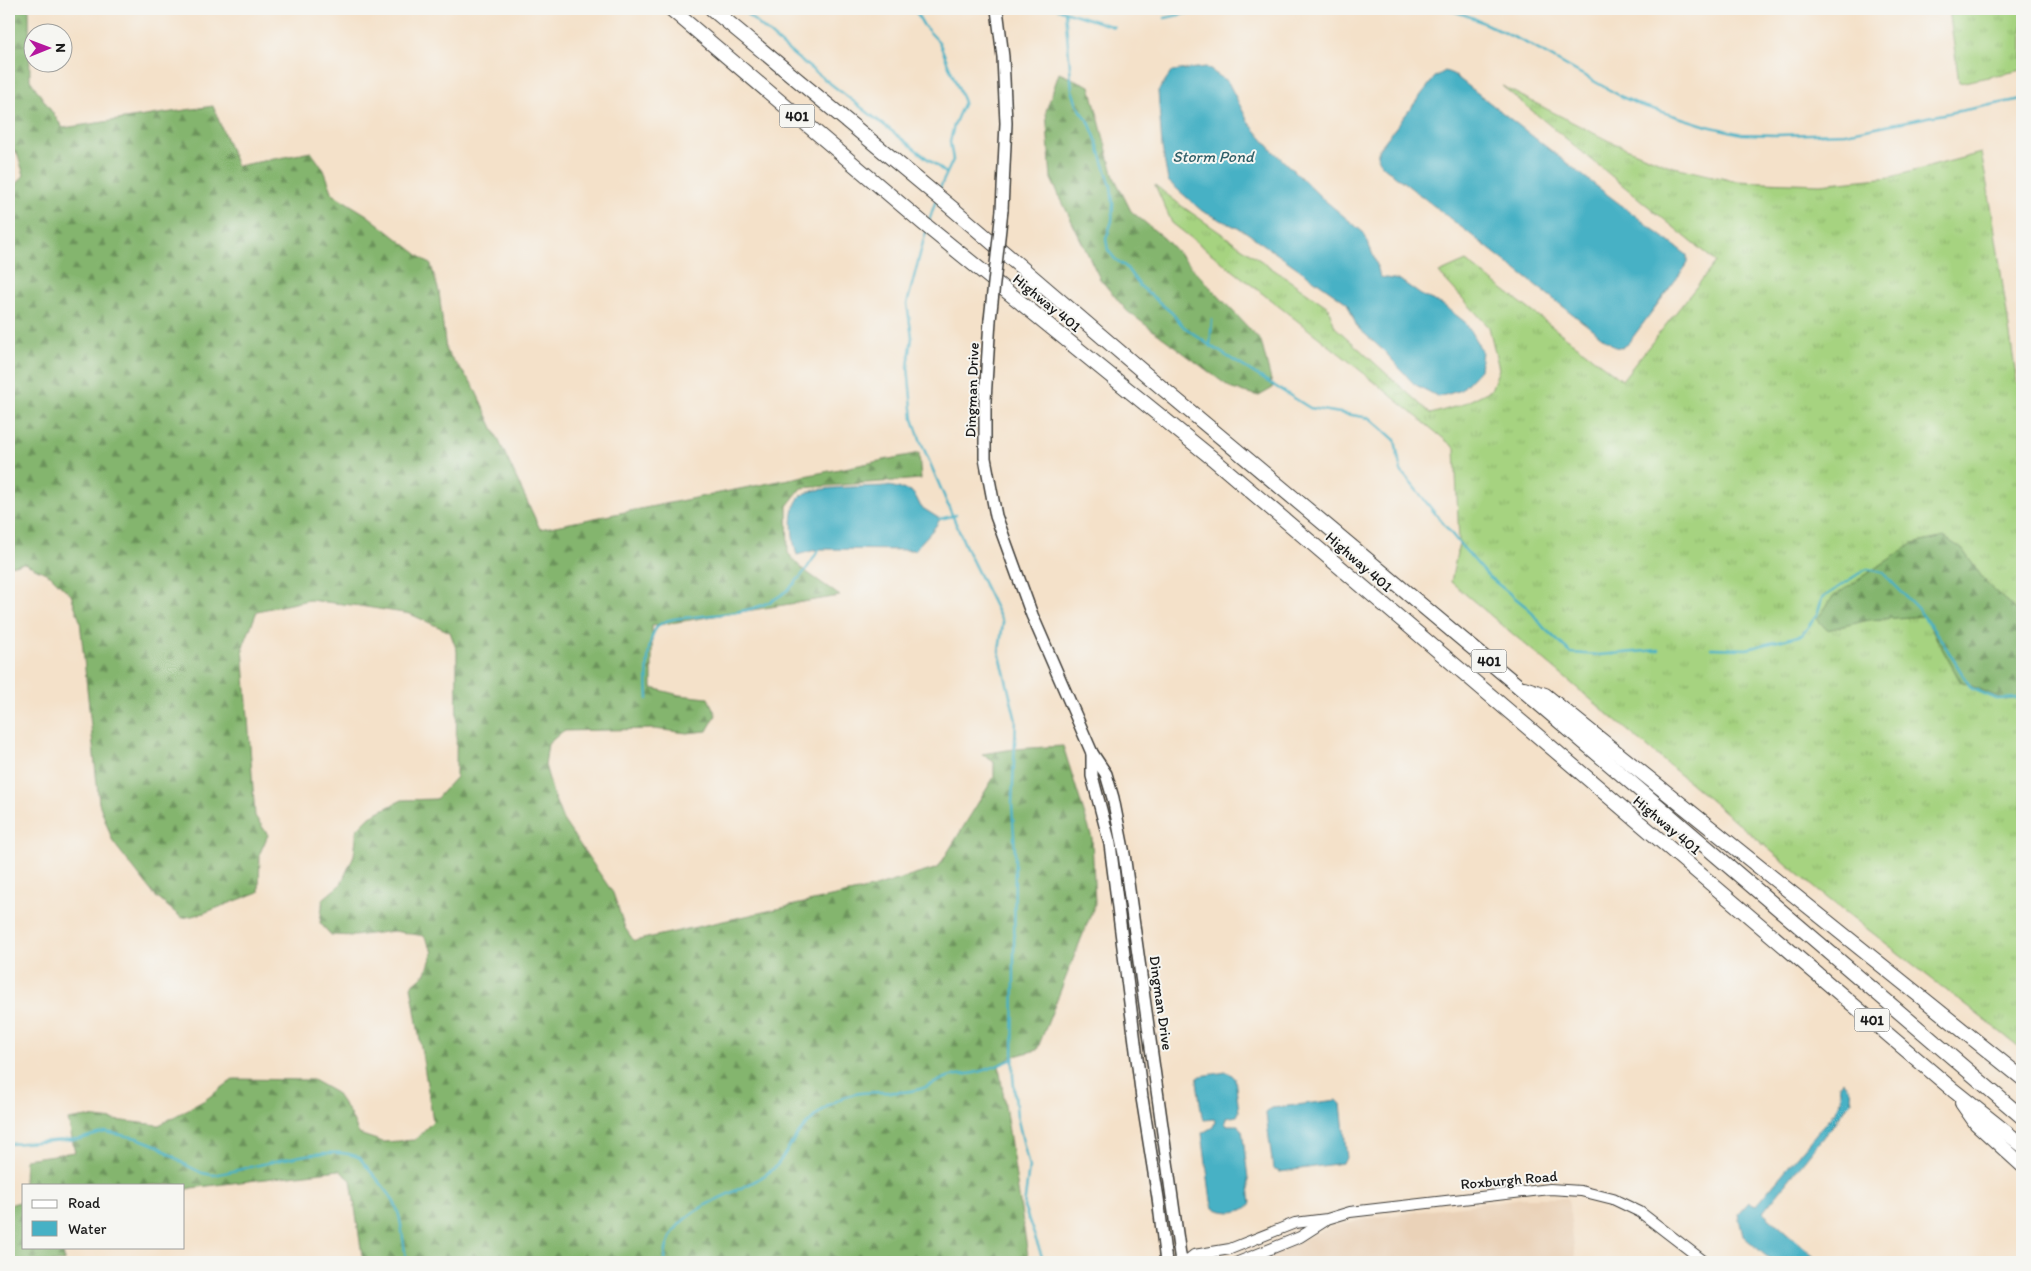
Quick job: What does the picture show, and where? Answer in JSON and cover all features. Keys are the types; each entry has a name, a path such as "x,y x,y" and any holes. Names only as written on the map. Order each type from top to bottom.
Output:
{"highway":[{"name":"Highway 401","path":"671,9 924,224 1212,458 1953,1090 2022,1145"},
{"name":"Highway 401","path":"712,9 953,209 1517,685 2022,1117"},
{"path":"1517,685 1545,695 2022,1078"},
{"path":"1953,1090 1976,1123 2022,1165"}],"main road":[{"name":"Dingman Drive","path":"997,9 1003,56 1006,123 1002,210 990,320 985,400 985,458 996,516 1032,615 1092,753 1106,774 1113,798 1124,854 1181,1262"},
{"name":"Dingman Drive","path":"1092,753 1092,776 1110,844 1142,1098 1166,1262"}],"street":[{"name":"Roxburgh Road","path":"1186,1262 1194,1255 1230,1249 1296,1223 1327,1219 1350,1212 1550,1190 1573,1190 1613,1199 1640,1212 1705,1262"},
{"name":"Roxburgh Road","path":"1238,1262 1300,1237 1327,1219"}],"shaded area":[{"path":"1523,1198 1568,1198 1576,1262 1255,1262 1333,1226 1370,1218"}],"green space":[{"path":"9,9 29,9 29,22 22,22 22,72 30,72 30,80 63,128 213,106 237,166 311,152 324,170 333,194 367,215 431,265 439,292 446,351 473,385 540,529 919,453 921,479 801,488 787,506 788,553 801,568 840,596 652,626 652,688 679,695 708,698 716,715 707,731 687,733 654,729 563,731 548,744 545,765 563,820 613,893 625,928 634,941 871,888 938,868 994,777 994,762 982,754 1014,749 1063,746 1092,838 1095,904 1037,1050 1011,1057 999,1066 1029,1262 363,1262 351,1180 339,1170 191,1188 185,1191 185,1184 24,1184 25,1159 75,1152 68,1120 87,1117 159,1125 205,1100 234,1079 313,1080 336,1093 350,1114 359,1134 383,1142 415,1140 433,1121 411,986 426,973 433,952 424,936 394,931 354,936 331,935 320,923 323,899 341,884 354,855 357,829 370,816 402,800 436,799 456,777 457,651 450,632 410,614 309,600 257,611 243,647 255,816 268,835 260,853 259,892 201,914 182,918 155,896 113,842 99,803 80,621 71,595 50,575 24,563 9,566 9,550 14,549 13,489 9,450 9,194 24,175 17,153 9,147"},
{"path":"1949,9 2022,9 2022,70 1959,83"},
{"path":"1059,73 1090,86 1114,177 1131,211 1165,239 1261,341 1273,388 1259,396 1232,389 1127,311 1100,279 1051,179 1046,111"},
{"path":"1502,86 1609,141 1670,166 1734,181 1820,184 1891,177 1981,153 1992,211 2017,383 2022,388 2022,1049 1821,893 1451,582 1459,543 1455,448 1345,358 1172,223 1155,185 1183,207 1328,307 1335,327 1431,414 1461,405 1491,390 1499,369 1489,327 1439,273 1466,261 1622,380 1716,262"},
{"path":"1944,537 1962,549 1987,584 2022,615 2022,698 2005,700 1960,681 1924,616 1869,620 1827,630 1817,619 1834,596 1912,544"},
{"path":"22,1201 22,1248 62,1248 65,1262 9,1262 9,1205"}],"water":[{"name":"Storm Pond","path":"1206,67 1228,82 1249,123 1272,150 1322,198 1364,233 1380,277 1400,280 1421,295 1443,305 1465,322 1482,351 1480,370 1461,390 1439,397 1414,384 1384,351 1357,327 1347,303 1246,232 1202,211 1168,181 1162,147 1158,91 1172,71"},
{"path":"1445,71 1453,74 1687,255 1687,263 1680,274 1630,341 1622,348 1615,347 1384,167 1378,160 1378,150 1435,77"},
{"path":"889,486 911,491 921,507 940,519 915,550 819,549 797,555 792,523 793,514 795,505 804,494 832,488"},
{"path":"1226,1072 1235,1078 1239,1112 1237,1116 1226,1118 1225,1123 1227,1125 1238,1125 1242,1129 1251,1203 1243,1210 1233,1212 1213,1208 1211,1201 1202,1133 1213,1127 1215,1122 1214,1119 1204,1120 1202,1117 1197,1081 1201,1076"},
{"path":"1842,1081 1850,1090 1852,1101 1763,1212 1820,1262 1773,1262 1743,1236 1738,1214 1749,1202 1756,1205 1836,1110 1841,1099 1839,1084"},
{"path":"1337,1100 1341,1104 1347,1158 1342,1163 1280,1172 1273,1169 1267,1111 1272,1108"}],"waterway":[{"path":"741,9 796,57 946,173"},
{"path":"914,9 924,26 939,42 964,102 954,125 950,142 953,160 939,190"},
{"path":"1058,9 1114,27"},
{"path":"1165,18 1206,9"},
{"path":"1447,9 1471,17 1528,44 1622,97 1640,105 1707,126 1742,134 1845,133 2022,99"},
{"path":"1065,11 1072,90 1077,105 1089,122 1111,186 1113,204 1112,221 1106,239 1108,250 1115,259 1126,267 1140,286 1172,313 1183,326 1209,345 1310,408 1370,418 1395,440 1401,471 1459,543 1489,577 1529,609 1544,628 1571,653 1599,655 1659,650"},
{"path":"929,221 936,200"},
{"path":"926,231 907,304 912,337 908,367 913,419 968,552 1003,623 999,651 1016,721 1012,804 1015,852 1013,1076 1017,1116 1029,1167 1024,1207 1044,1262"},
{"path":"1210,346 1212,320"},
{"path":"940,519 956,515"},
{"path":"648,699 647,671 649,649 654,631 659,625 675,619 734,613 767,603 781,595 794,584 807,569 819,549"},
{"path":"1712,648 1747,649 1802,635 1817,615 1822,598 1867,569 1882,572 1918,609 1942,641 1971,688 1997,699 2022,698"},
{"path":"665,1262 668,1243 677,1227 690,1215 707,1204 760,1178 774,1168 806,1125 834,1102 860,1093 907,1092 920,1089 954,1075 984,1071 1013,1059"},
{"path":"9,1144 80,1139 105,1132 137,1138 158,1146 184,1164 202,1173 213,1175 309,1155 329,1153 346,1154 360,1158 387,1190 395,1204 400,1218 407,1262"}]}
